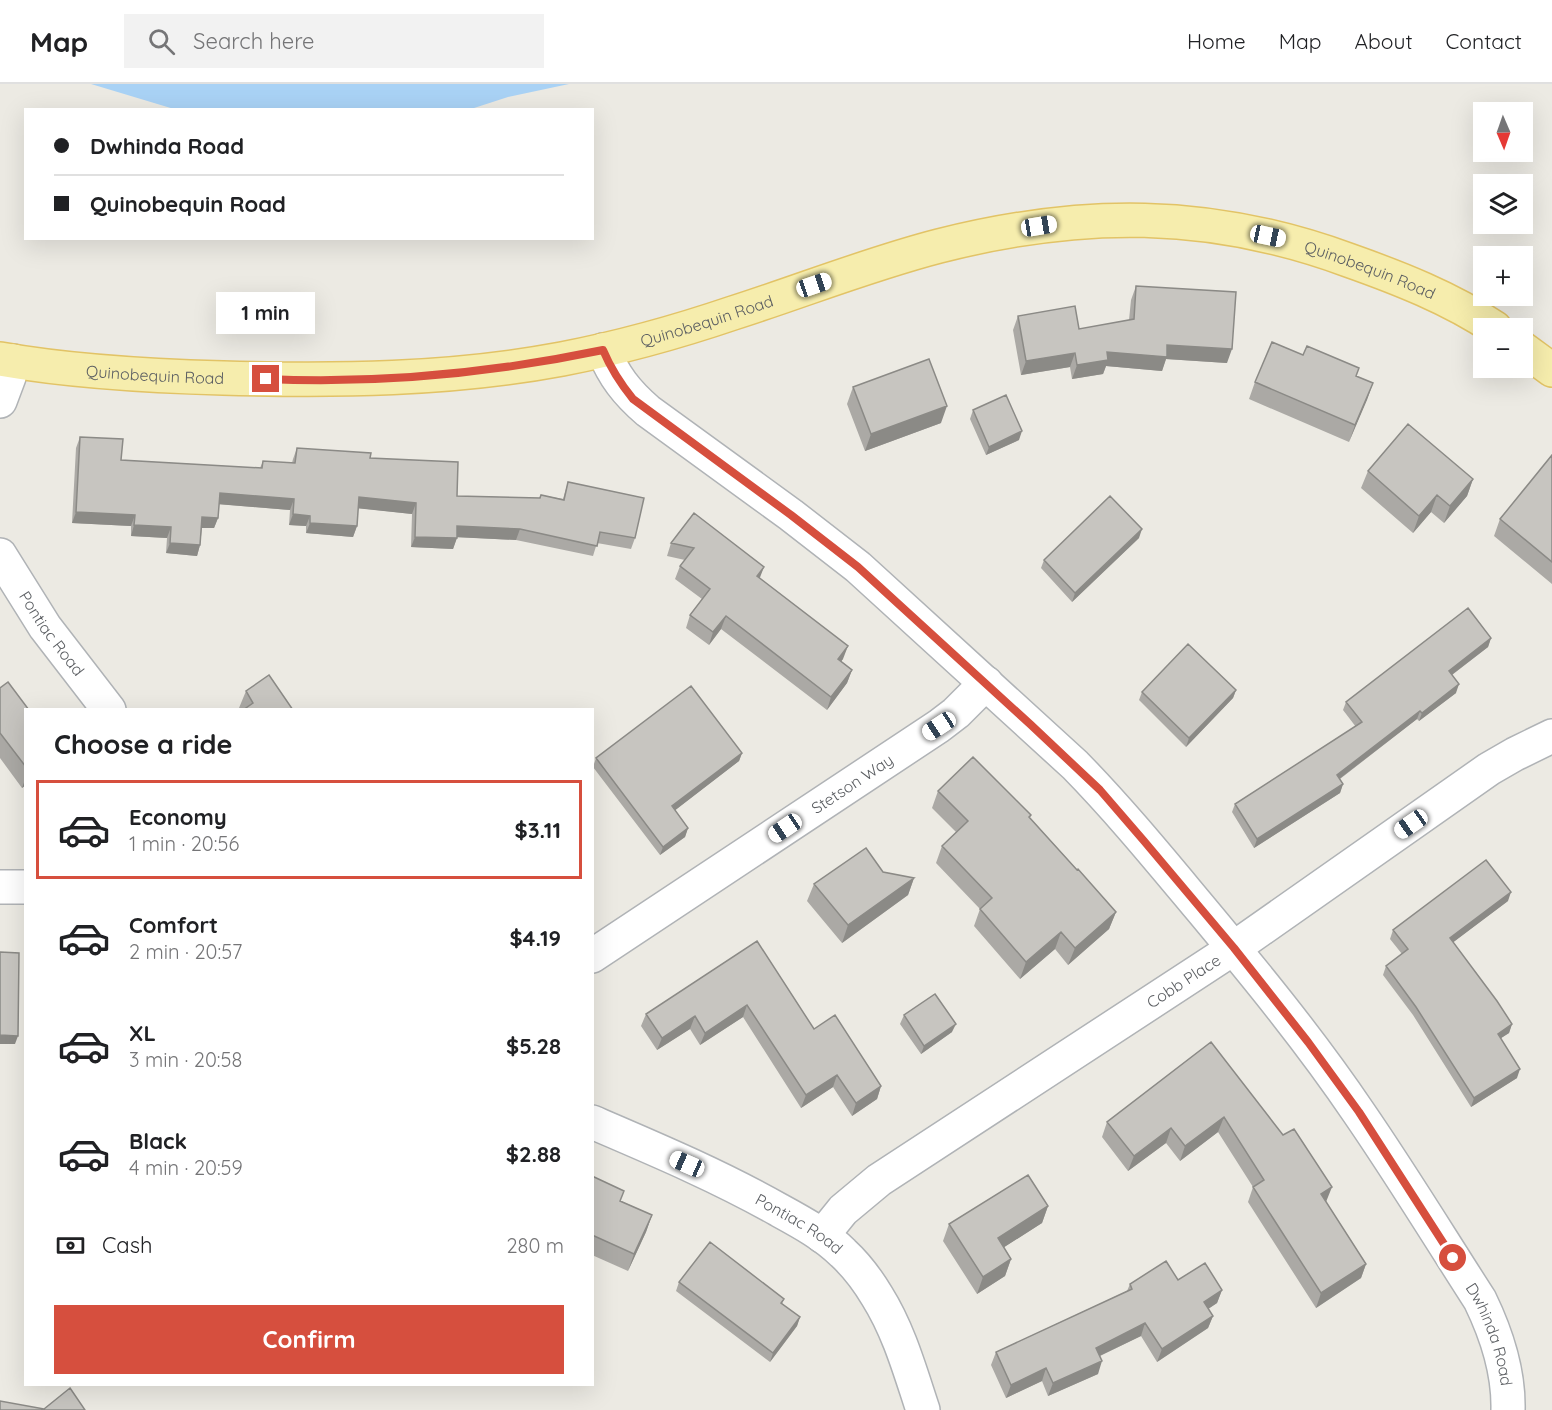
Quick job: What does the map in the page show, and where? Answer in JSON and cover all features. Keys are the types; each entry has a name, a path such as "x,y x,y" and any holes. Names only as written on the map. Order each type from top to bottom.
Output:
{"main road":[{"name":"Quinobequin Road","path":"7,360 99,371 289,380 381,379 471,371 561,359 690,327 937,247 1033,227 1122,219 1165,220 1216,226 1285,239 1317,248 1420,288 1478,318"},
{"path":"1533,356 1552,370"}],"street":[{"name":"Dwhinda Road","path":"603,350 610,368 633,399 858,567 1075,765 1144,841 1234,948 1308,1042 1359,1112 1480,1300 1499,1347 1509,1395 1508,1410"},
{"path":"0,401 9,377 7,360"},
{"name":"Pontiac Road","path":"0,555 45,627 107,708"},
{"name":"Stetson Way","path":"594,955 939,726 986,683"},
{"name":"Cobb Place","path":"822,1236 843,1210 879,1180 1234,948 1490,769 1552,736"},
{"path":"0,887 24,887"},
{"name":"Pontiac Road","path":"594,1123 727,1182 822,1236 843,1253 862,1274 877,1296 904,1352 923,1410"}],"water":[{"path":"91,84 569,84 508,97 474,108 171,108"}],"building":[{"path":"1136,286 1236,292 1232,349 1167,345 1167,357 1107,352 1108,360 1077,365 1075,353 1026,361 1018,316 1075,306 1079,329 1134,319"},
{"path":"1272,342 1303,355 1307,346 1359,368 1356,376 1373,383 1355,425 1255,382"},
{"path":"929,359 947,406 871,434 853,387"},
{"path":"1006,395 1022,431 989,447 973,410"},
{"path":"1408,424 1473,479 1450,506 1437,495 1419,516 1368,471"},
{"path":"80,437 123,439 121,460 262,468 263,461 295,463 297,448 371,453 370,458 458,462 457,496 540,498 541,495 564,500 568,482 644,498 635,538 600,532 597,546 520,529 457,526 457,538 415,537 416,503 359,497 357,526 310,523 310,516 293,514 294,499 220,493 218,518 202,517 200,545 170,543 171,527 134,525 135,515 76,512"},
{"path":"1552,455 1552,562 1500,519"},
{"path":"1110,496 1142,529 1075,593 1044,560"},
{"path":"694,513 764,567 757,576 848,646 838,659 852,670 831,697 726,616 713,632 690,615 710,589 680,566 694,548 671,543"},
{"path":"1468,608 1491,638 1449,671 1459,684 1337,775 1343,784 1257,839 1235,804 1362,722 1346,702"},
{"path":"1188,644 1236,690 1189,738 1142,692"},
{"path":"269,675 292,708 246,708 253,703 246,691"},
{"path":"8,682 28,708 24,708 24,764 0,733 0,688"},
{"path":"691,686 742,753 672,806 688,828 663,847 596,758"},
{"path":"973,757 1031,815 1029,817 1116,912 1075,948 1061,932 1026,962 980,909 992,898 942,846 968,821 938,791"},
{"path":"866,848 883,872 914,878 848,925 814,884"},
{"path":"1486,860 1511,892 1450,938 1512,1024 1498,1034 1520,1069 1474,1098 1416,1007 1386,966 1408,949 1393,930"},
{"path":"757,941 814,1029 835,1015 881,1086 856,1103 837,1075 806,1095 747,1005 705,1033 695,1016 662,1038 646,1014"},
{"path":"0,952 19,953 18,1036 0,1035"},
{"path":"935,994 956,1024 924,1046 904,1015"},
{"path":"1211,1042 1283,1135 1294,1129 1332,1187 1321,1194 1366,1264 1321,1293 1253,1187 1264,1180 1224,1117 1185,1146 1171,1128 1134,1156 1107,1122"},
{"path":"1028,1175 1048,1206 998,1238 1011,1259 983,1277 949,1224"},
{"path":"594,1177 624,1191 620,1201 652,1215 634,1254 594,1236"},
{"path":"710,1242 784,1299 781,1303 800,1317 773,1353 679,1282"},
{"path":"1166,1261 1178,1280 1205,1263 1222,1290 1204,1302 1213,1316 1162,1349 1145,1323 1096,1348 1102,1361 1053,1383 1046,1368 1011,1385 996,1352 1132,1289 1130,1284"},
{"path":"70,1388 85,1410 0,1410 0,1401 44,1409"}],"route":[{"path":"266,379 381,379 516,366 603,350 610,368 633,399 858,567 1100,790 1234,948 1308,1042 1359,1112 1453,1258"}]}
